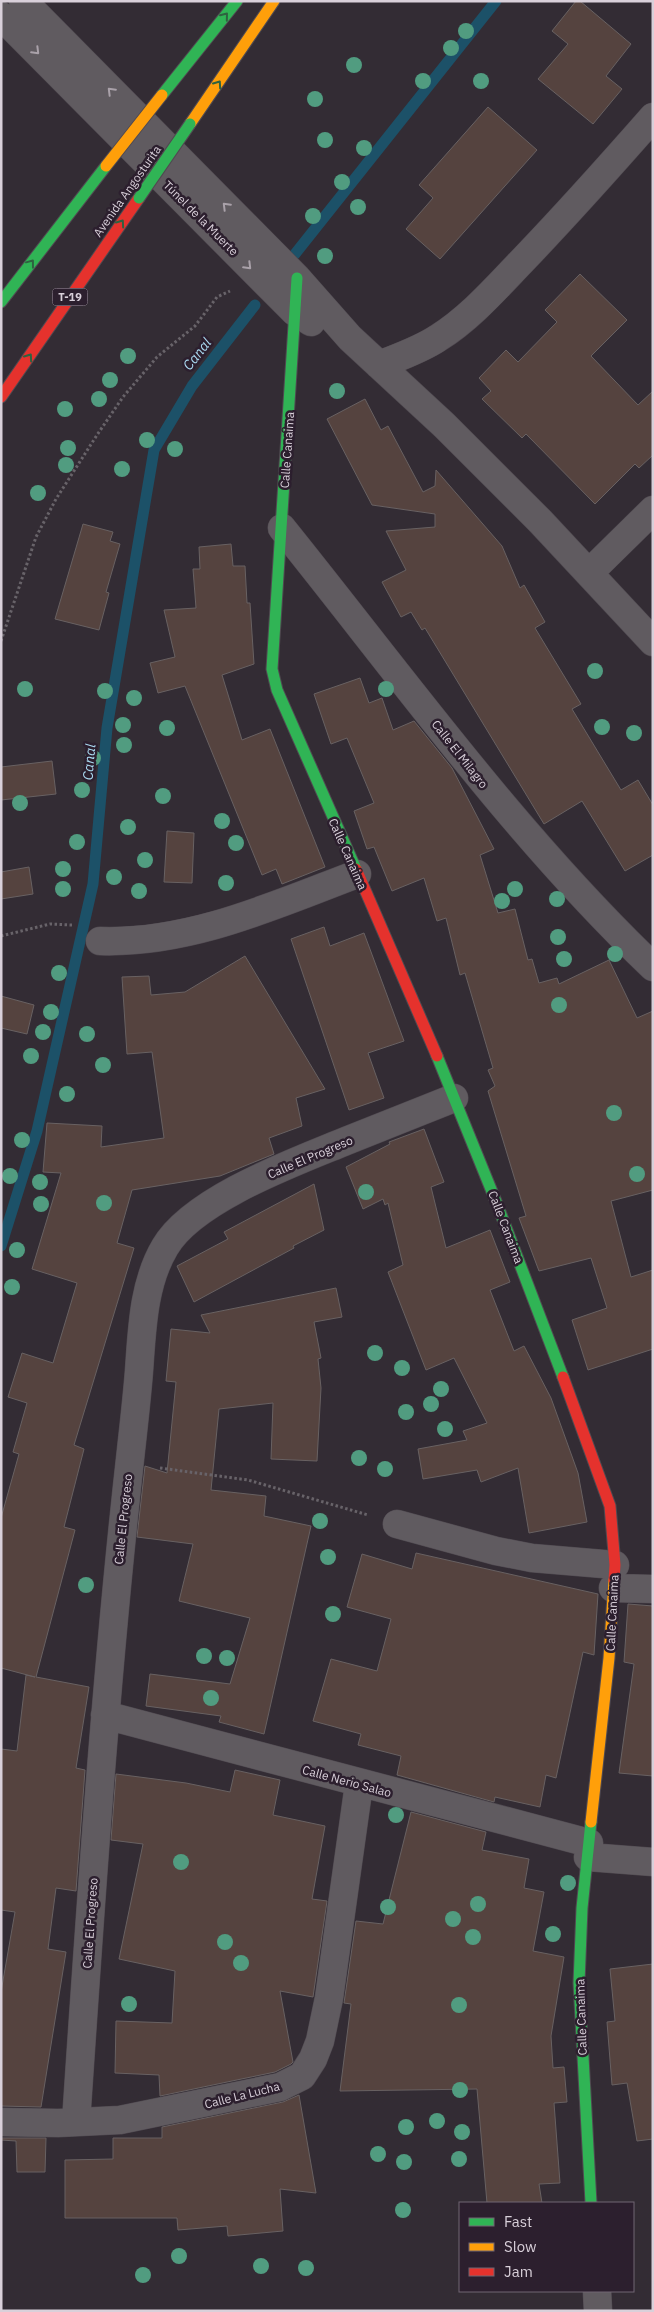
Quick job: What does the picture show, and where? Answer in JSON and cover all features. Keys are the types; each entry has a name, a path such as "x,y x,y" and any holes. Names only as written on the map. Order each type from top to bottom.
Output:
{"main road":[{"path":"1,302 237,1"},
{"name":"Avenida Angosturita","path":"1,397 274,1"},
{"name":"Calle Canaima","path":"297,278 272,669 277,690 409,988 454,1098 497,1204 597,1466 610,1506 614,1577 609,1658 582,1908 578,1983 591,2202"}],"street":[{"name":"Túnel de la Muerte","path":"23,1 297,278 350,338 444,425 589,573 653,642"},
{"name":"Túnel de la Muerte","path":"1,16 295,312 319,326 350,338"},
{"path":"379,365 407,354 438,338 463,320 570,210 653,117"},
{"path":"589,573 653,510"},
{"name":"Calle El Milagro","path":"282,528 507,813 556,868 653,967"},
{"path":"100,941 139,941 219,924 357,874"},
{"name":"Calle El Progreso","path":"76,2122 105,1715 143,1318 153,1275 165,1246 186,1223 222,1197 288,1165 454,1098"},
{"path":"397,1524 614,1577 653,1589"},
{"name":"Calle Nerio Salao","path":"105,1715 359,1784 588,1850 653,1862"},
{"name":"Calle La Lucha","path":"1,2122 120,2120 220,2101 280,2087 302,2076 313,2059 320,2041 329,1998 359,1784"},
{"path":"597,2292 598,2311"}],"path":[{"path":"1,641 36,537 56,499 123,397 157,357 195,326 217,297 261,278"},
{"path":"1,936 50,924 74,925"},
{"path":"129,1463 248,1480 397,1524"}],"building":[{"path":"576,1 580,1 631,44 606,76 622,89 593,124 538,79 568,44 552,31"},
{"path":"488,107 537,150 440,259 406,229 433,198 419,185"},
{"path":"580,274 627,320 591,356 638,405 653,391 653,455 639,468 635,464 595,504 526,434 522,438 482,399 491,391 479,378 506,350 518,362 557,322 545,310"},
{"path":"365,399 381,430 388,426 423,492 435,486 436,470 502,546 520,588 524,585 545,622 535,628 581,704 572,709 621,790 638,780 653,805 653,855 625,871 582,801 544,824 425,628 422,630 411,612 401,617 382,582 406,570 386,531 435,527 435,514 372,505 327,419"},
{"path":"83,524 113,532 110,541 120,544 106,592 109,593 99,630 55,619"},
{"path":"231,544 233,566 245,566 247,603 250,603 254,664 222,675 242,740 270,729 325,867 282,884 276,869 262,875 185,686 158,693 150,663 175,657 164,610 196,608 193,569 200,569 199,547"},
{"path":"360,678 369,703 382,698 393,730 414,721 452,768 494,849 480,855 498,913 515,909 528,960 532,959 539,983 557,978 559,984 609,960 637,1018 653,1011 653,1190 611,1201 631,1277 653,1270 653,1349 588,1370 572,1320 607,1308 591,1258 539,1271 519,1218 526,1216 488,1091 495,1086 488,1070 493,1068 465,973 460,975 446,918 437,921 424,878 392,891 374,847 367,849 354,811 374,803 347,738 331,744 314,694"},
{"path":"52,761 56,794 1,800 1,767"},
{"path":"167,831 194,833 192,883 164,882"},
{"path":"29,867 33,894 1,899 1,872"},
{"path":"324,927 330,946 364,933 404,1041 368,1053 384,1098 349,1110 291,939"},
{"path":"245,956 325,1089 296,1098 302,1126 269,1138 274,1154 220,1176 132,1190 117,1243 134,1248 74,1445 84,1449 64,1527 75,1530 36,1677 89,1687 76,1768 85,1770 76,1891 56,1888 48,1949 66,1952 41,2107 1,2106 1,1992 15,1912 1,1910 1,1749 17,1751 26,1675 35,1677 1,1668 1,1518 19,1454 13,1452 27,1403 8,1397 22,1353 53,1363 77,1283 32,1269 61,1173 43,1172 47,1123 102,1126 101,1147 164,1138 152,1052 127,1054 122,977 149,976 151,995 185,992"},
{"path":"1,996 34,1005 27,1034 1,1028"},
{"path":"424,1129 444,1182 431,1187 446,1248 490,1230 510,1282 490,1290 514,1351 524,1346 551,1398 578,1473 587,1522 529,1533 518,1468 481,1482 477,1470 423,1479 418,1449 467,1440 463,1431 487,1423 454,1358 426,1370 388,1272 403,1265 388,1203 385,1205 383,1199 363,1209 346,1167 390,1144 389,1142"},
{"path":"314,1184 324,1230 194,1302 177,1266 228,1239 224,1232"},
{"path":"336,1288 342,1317 314,1322 321,1358 318,1359 321,1388 317,1461 271,1459 273,1403 219,1409 211,1490 266,1496 264,1516 311,1526 264,1734 219,1722 221,1716 146,1706 150,1674 230,1684 250,1618 179,1601 193,1544 137,1537 145,1466 167,1473 176,1382 166,1381 171,1329 210,1333 201,1315"},
{"path":"416,1553 598,1594 594,1655 583,1652 556,1778 546,1775 540,1807 495,1797 494,1802 397,1775 401,1756 358,1745 361,1734 313,1721 331,1659 377,1671 391,1619 347,1607 362,1554 412,1569"},
{"path":"628,1604 653,1606 653,1776 619,1773 634,1664 624,1662"},
{"path":"235,1770 280,1780 273,1815 325,1826 312,1899 327,1901 313,1997 280,1991 293,2062 291,2064 275,2072 160,2096 159,2075 115,2073 116,2021 172,2023 175,1971 119,1959 143,1844 111,1840 116,1774 186,1783 230,1792"},
{"path":"411,1812 486,1832 482,1850 529,1859 524,1888 544,1892 533,1951 564,1957 551,2036 553,2068 564,2067 567,2102 554,2103 560,2183 539,2184 542,2202 487,2202 477,2089 340,2091 351,2004 344,2003 356,1921 383,1924"},
{"path":"653,1964 653,2139 637,2141 627,2083 612,2085 607,2022 615,2021 610,1969"},
{"path":"299,2095 316,2193 280,2189 283,2231 228,2236 227,2226 178,2230 177,2218 65,2218 65,2160 113,2159 113,2138 162,2138 162,2127 283,2102"},
{"path":"1,2138 46,2138 45,2172 17,2172 16,2141 1,2140"}],"waterway":[{"path":"295,254 496,1"},
{"name":"Canal","path":"1,1246 37,1131 93,884 107,728 154,450 192,386 255,305"}],"traffic: fast":[{"path":"162,95 237,1"},
{"path":"139,198 190,124"},
{"path":"1,302 106,166"},
{"path":"297,278 272,669 277,690 356,869"},
{"path":"437,1056 497,1204 563,1377"},
{"path":"591,1822 582,1908 579,1983 591,2202"}],"traffic: slow":[{"path":"190,124 274,1"},
{"path":"106,166 162,95"},
{"path":"591,1822 609,1658 614,1580"}],"traffic: jam":[{"path":"1,397 139,198"},
{"path":"356,869 437,1056"},
{"path":"563,1377 610,1506 615,1565 614,1580"}]}
